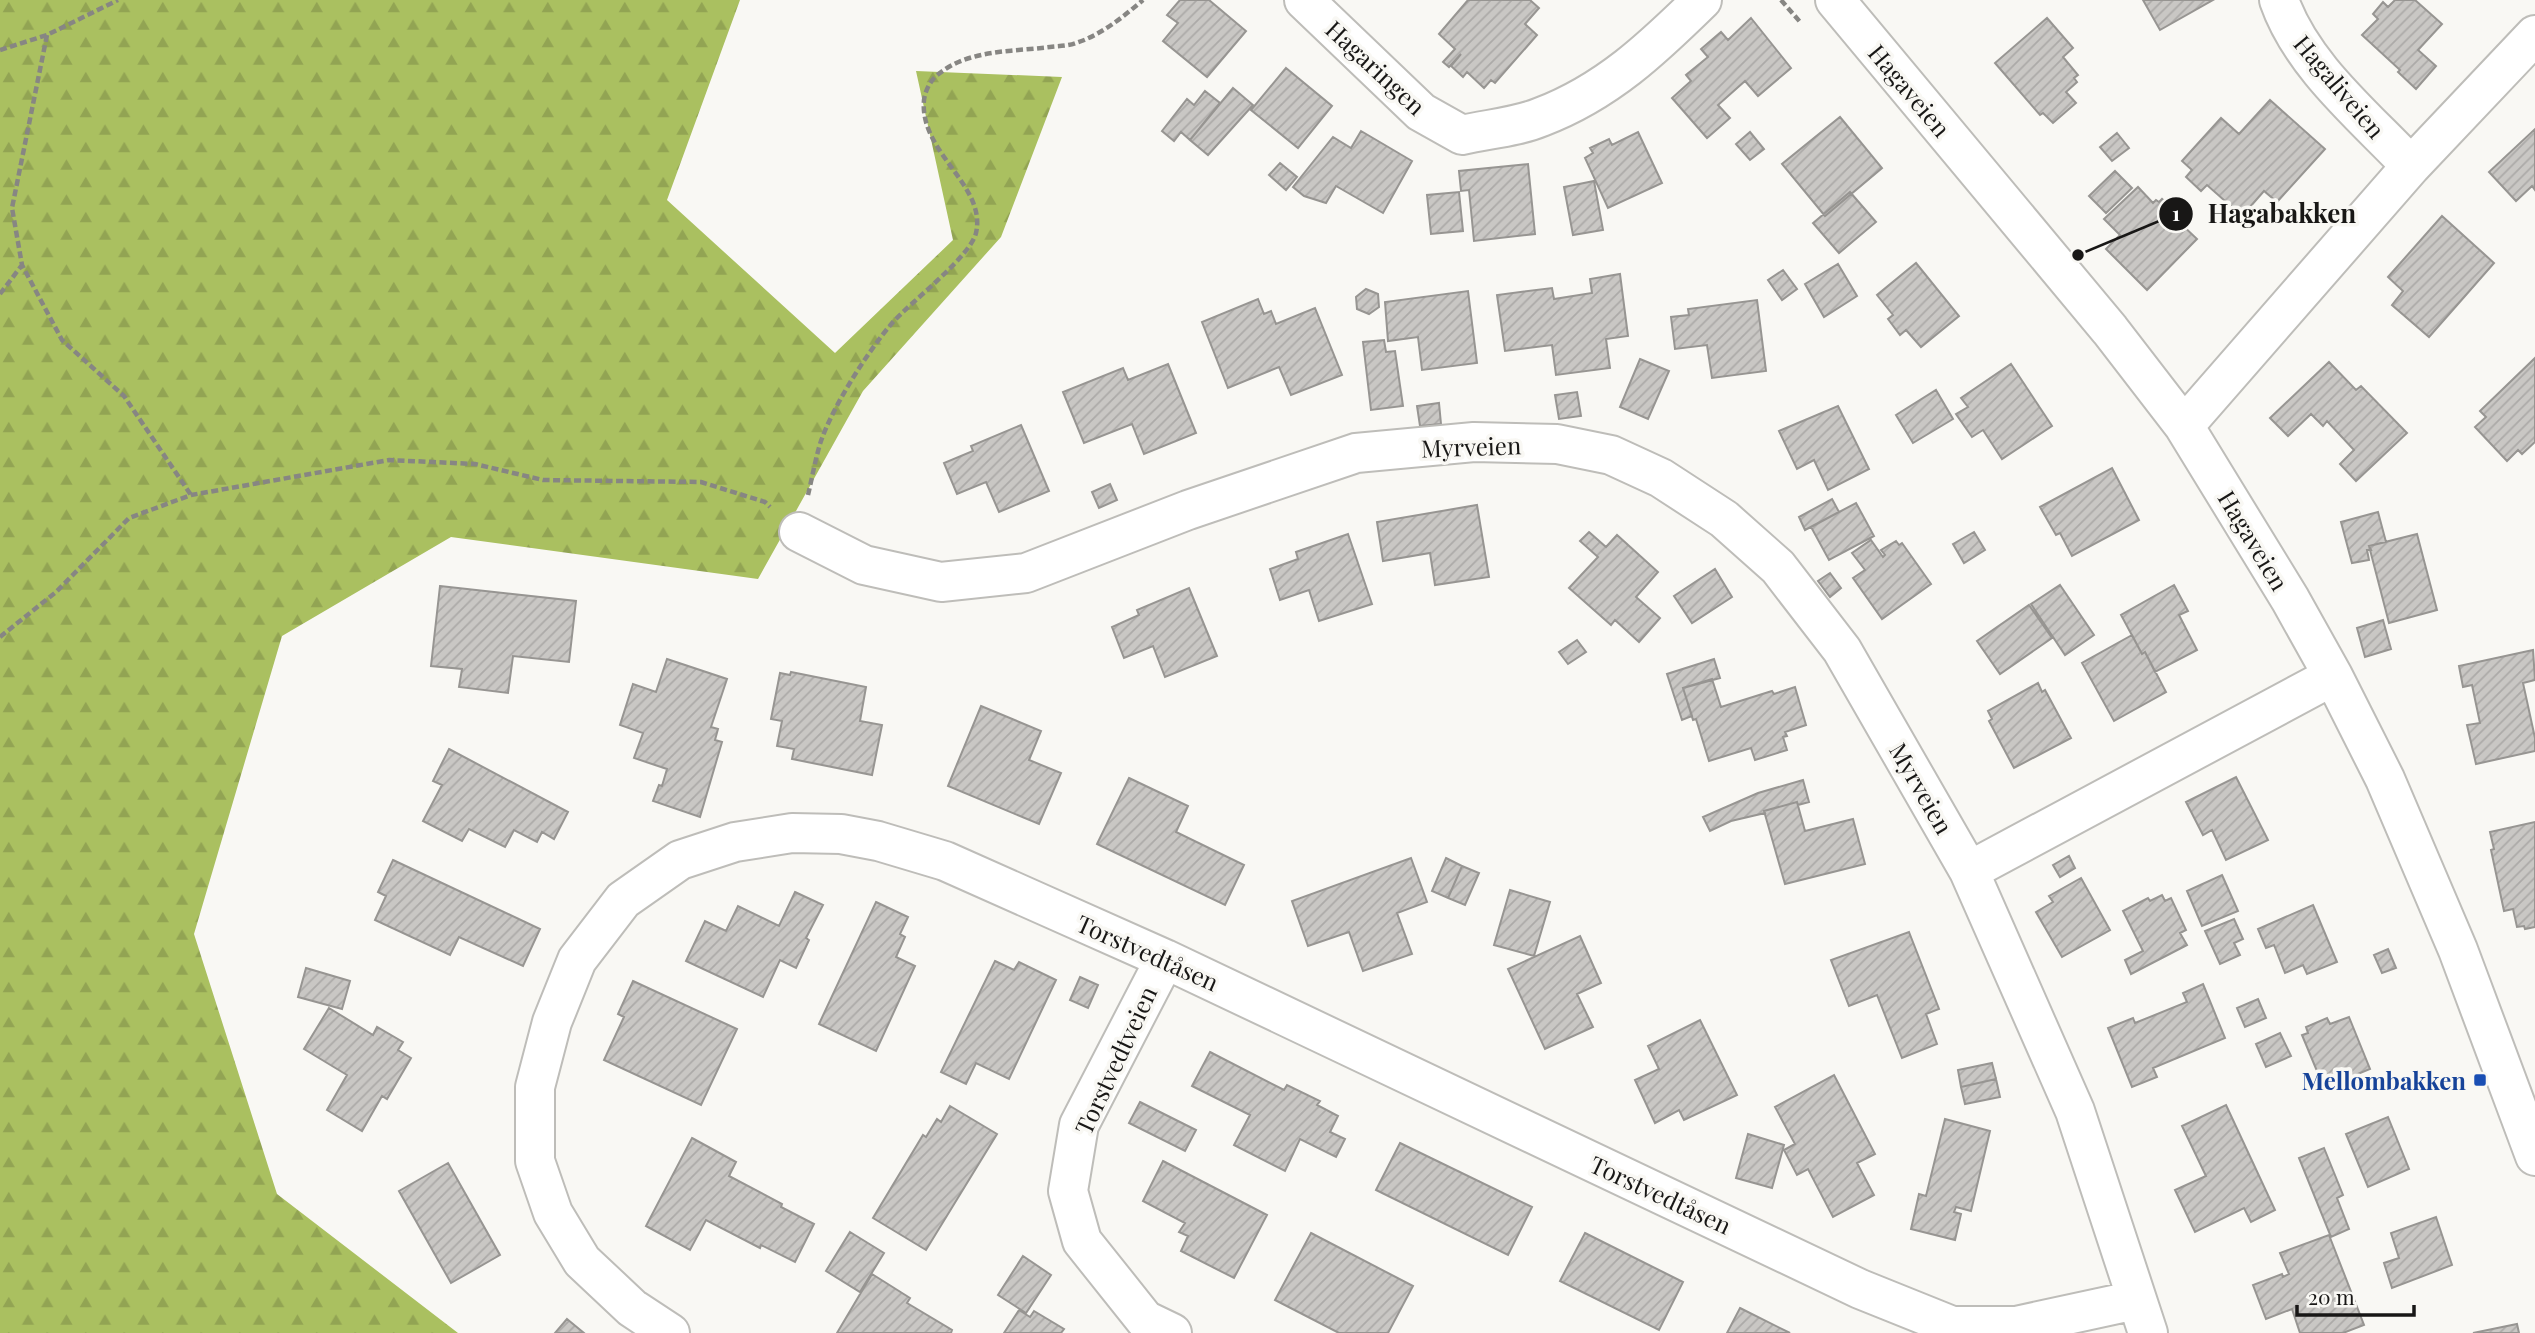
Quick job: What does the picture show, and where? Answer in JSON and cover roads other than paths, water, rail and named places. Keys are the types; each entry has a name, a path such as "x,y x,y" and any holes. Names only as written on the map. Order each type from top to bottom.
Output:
{"street":[{"name":"Hagaringen","path":"1304,0 1421,112 1462,135 1539,118 1592,94 1646,55 1702,0"},
{"name":"Hagaliveien","path":"2279,0 2287,22 2324,75 2411,166"},
{"name":"Hagaveien","path":"1837,1 2110,330 2184,426 2290,599 2385,779 2458,950 2535,1156"},
{"path":"2184,426 2411,166 2535,35"},
{"name":"Myrveien","path":"799,532 864,565 941,582 1026,573 1188,510 1356,453 1474,442 1557,444 1611,454 1661,478 1724,519 1777,567 1842,650 1969,871 2075,1111 2142,1317"},
{"path":"1969,871 2333,676"},
{"name":"Torstvedtåsen","path":"670,1333 632,1307 582,1261 553,1213 535,1161 535,1087 552,1022 577,960 623,900 680,860 735,842 792,833 841,834 878,841 945,861 1165,959 1860,1289 1952,1326 2016,1326 2142,1317"},
{"name":"Torstvedtveien","path":"1165,959 1079,1125 1068,1191 1082,1241 1145,1320 1172,1333"}],"place":[{"name":"Hagabakken","path":"2078,255"},
{"name":"Mellombakken","path":"2480,1080"}]}
